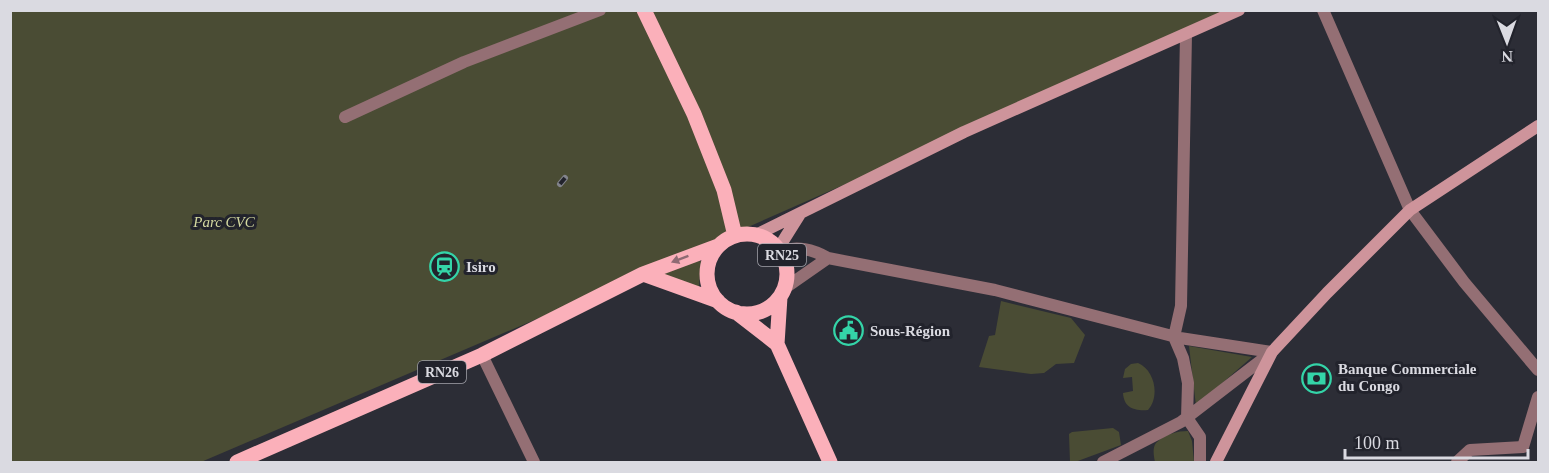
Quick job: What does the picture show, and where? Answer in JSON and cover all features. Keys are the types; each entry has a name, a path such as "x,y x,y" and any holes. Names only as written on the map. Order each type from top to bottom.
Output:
{"main road":[{"path":"644,10 694,114 724,190 735,236"},
{"path":"756,235 964,132 1239,10"},
{"path":"1216,462 1272,352 1326,293 1410,210 1539,126"},
{"path":"779,250 801,213"},
{"name":"RN25","path":"718,246 735,236 745,234 756,235 768,240 779,250 787,267 777,344"},
{"path":"718,246 708,264 707,274 712,293 718,301"},
{"name":"RN26","path":"237,462 482,355 643,274 718,246"},
{"path":"643,274 718,301"},
{"path":"736,312 756,313 765,310 783,292"},
{"name":"RN25","path":"718,301 777,344 830,462"}],"street":[{"path":"345,117 464,62 600,10"},
{"path":"1323,10 1410,210 1464,282 1539,370"},
{"path":"1186,34 1181,306 1173,337 1183,358 1188,383 1187,418 1200,437 1200,462"},
{"path":"779,250 793,247 805,249 828,258 995,290 1173,337 1272,352"},
{"path":"783,292 828,258"},
{"path":"1103,462 1187,418 1272,352"},
{"path":"482,355 534,462"},
{"path":"1457,462 1470,450 1523,447 1539,397"}],"green space":[{"name":"Parc CVC","path":"10,11 1226,11 973,128 607,289 201,462 11,462"},
{"path":"701,261 699,287 662,274 689,262"},
{"path":"1001,301 1071,318 1085,335 1074,363 1056,364 1044,373 1031,374 979,367 989,336 995,335"},
{"path":"1189,346 1252,357 1196,406"},
{"path":"1138,363 1148,371 1154,384 1154,398 1148,410 1131,407 1124,398 1123,393 1133,391 1132,377 1123,378 1125,369 1131,364"},
{"path":"1113,428 1119,432 1121,445 1070,462 1069,434"},
{"path":"1188,431 1192,441 1194,462 1155,462 1154,447 1159,440 1171,434"}],"railway":[{"path":"560,184 565,178"}],"place":[{"name":"Isiro","path":"445,267"},
{"name":"Sous-Région","path":"849,331"},
{"name":"Banque Commerciale du Congo","path":"1317,378"}]}
